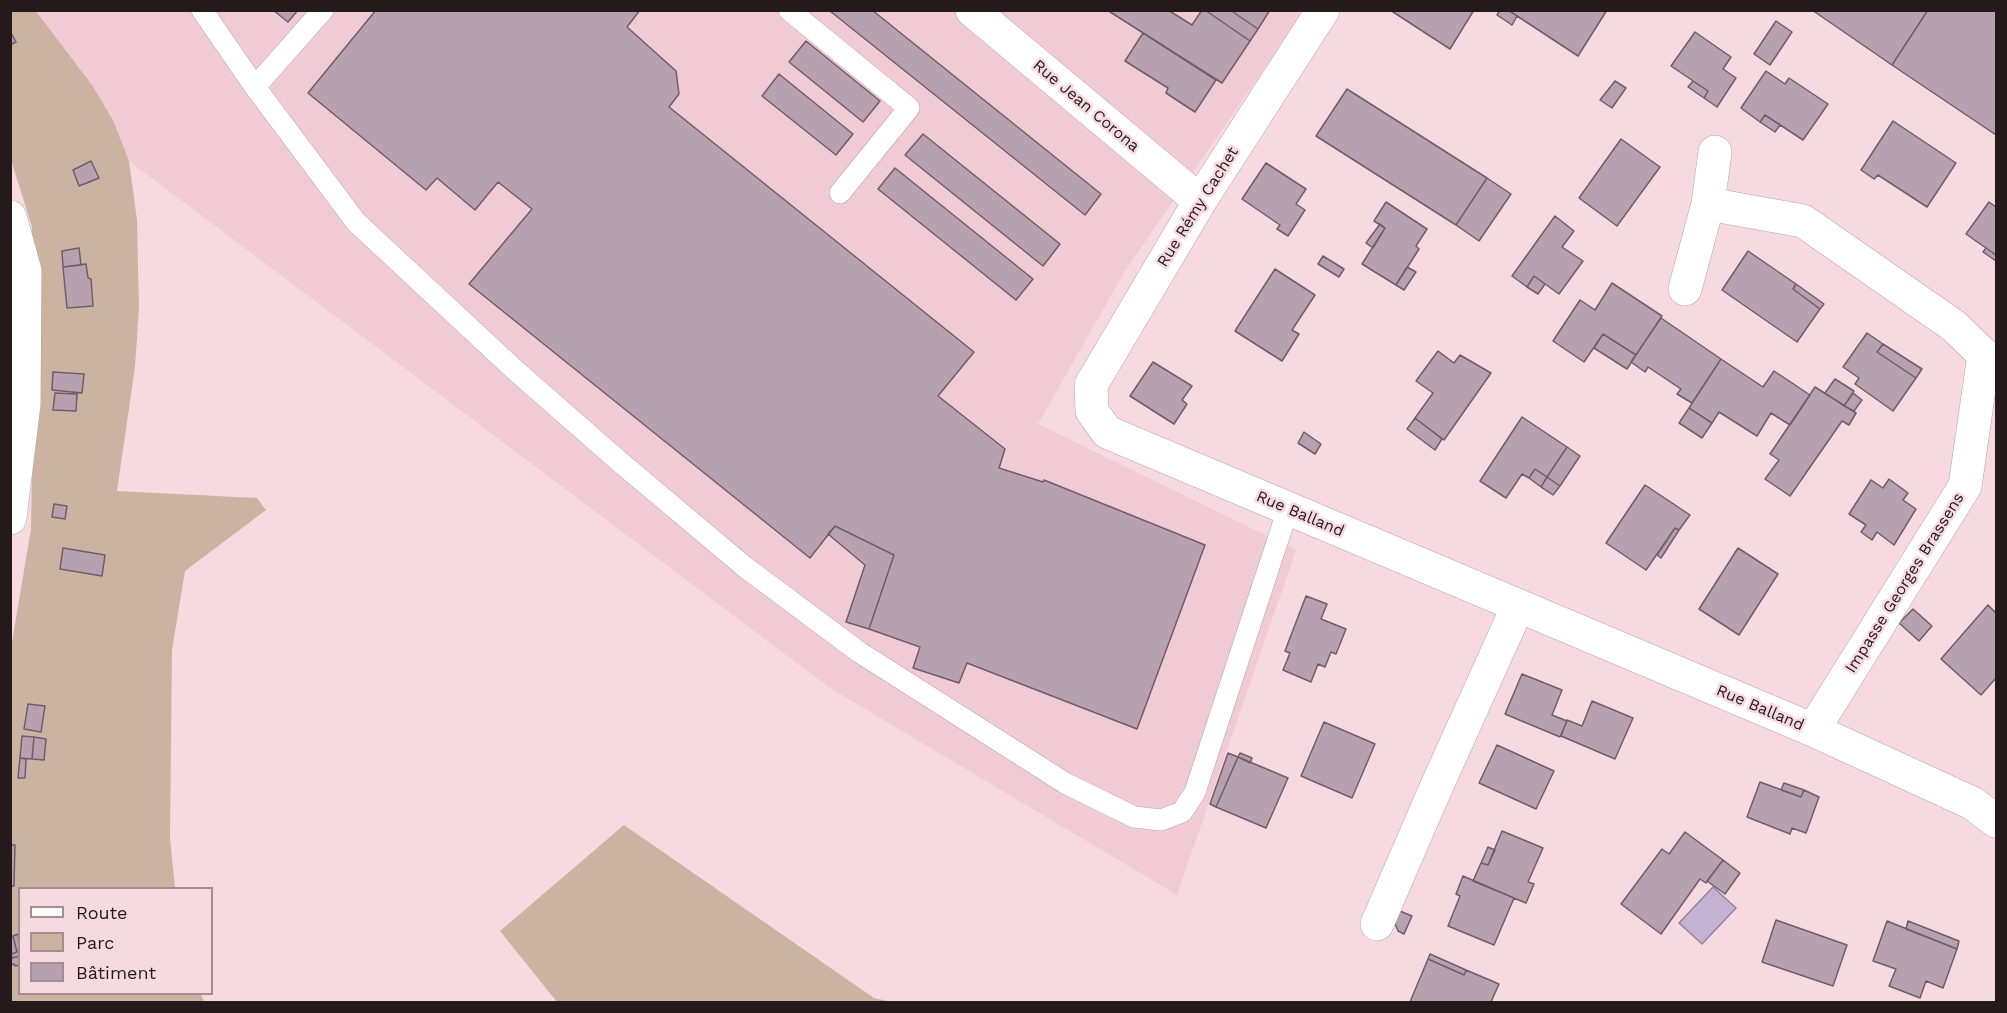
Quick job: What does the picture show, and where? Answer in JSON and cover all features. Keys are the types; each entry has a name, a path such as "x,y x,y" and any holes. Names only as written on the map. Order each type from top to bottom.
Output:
{"street":[{"name":"Rue Jean Corona","path":"972,10 1200,201"},
{"name":"Rue Rémy Cachet","path":"1092,411 1091,385 1200,201 1323,10"},
{"path":"1685,289 1708,204 1714,152"},
{"name":"Impasse Georges Brassens","path":"1708,204 1803,221 1954,326 1984,355 1965,486 1814,730"},
{"path":"10,217 25,271 24,404 10,518"},
{"name":"Rue Balland","path":"1092,411 1107,432 1814,730 1972,803 1996,821"},
{"path":"1377,924 1518,606"}],"lane":[{"path":"202,10 255,87 356,222 524,378 620,462 745,567 869,658 1065,783 1134,817 1161,820 1182,812 1195,792 1288,508"},
{"path":"255,87 323,10"},
{"path":"789,10 909,108 840,193"}],"shaded area":[{"path":"1295,10 1301,15 1125,271 1038,424 1296,550 1177,895 830,688 129,161 113,120 92,85 36,11"},
{"path":"1713,887 1736,908 1702,944 1679,923"}],"green space":[{"path":"10,11 36,11 92,85 113,120 129,161 137,220 139,308 135,367 117,491 257,498 266,510 185,571 172,650 170,838 175,887 18,887 18,995 201,995 204,1002 11,1002 10,654 31,529 33,399 32,227 11,160"},
{"path":"624,825 874,998 892,1002 557,1002 500,931"}],"building":[{"path":"273,10 298,10 288,22"},
{"path":"376,10 640,10 627,27 676,71 679,94 669,107 974,352 938,396 1005,449 999,468 1043,482 1044,480 1205,545 1137,729 967,663 959,683 913,668 920,647 869,629 894,555 835,526 810,558 469,284 532,209 498,182 475,210 437,178 426,190 308,93"},
{"path":"872,10 1101,194 1085,215 830,11"},
{"path":"1107,10 1168,10 1192,25 1202,10 1205,10 1250,41 1222,83"},
{"path":"1205,10 1230,10 1258,29 1250,41"},
{"path":"1230,10 1270,10 1258,29"},
{"path":"1390,10 1474,10 1450,49"},
{"path":"1500,10 1508,10 1517,16 1512,25 1497,15"},
{"path":"1508,10 1607,10 1578,56"},
{"path":"1812,10 1928,10 1892,65"},
{"path":"1928,10 1996,10 1996,135 1892,65"},
{"path":"1776,21 1792,32 1770,65 1754,54"},
{"path":"10,31 16,42 10,45"},
{"path":"1695,32 1731,57 1723,69 1736,78 1717,107 1704,98 1708,91 1671,66"},
{"path":"1143,33 1216,80 1195,112 1166,93 1168,88 1125,61"},
{"path":"806,41 880,101 863,122 789,62"},
{"path":"1766,71 1785,84 1789,78 1828,104 1803,140 1765,115 1760,122 1741,108"},
{"path":"779,74 853,134 836,155 762,96"},
{"path":"1615,81 1626,88 1612,108 1600,100"},
{"path":"1693,81 1708,91 1704,98 1688,87"},
{"path":"1347,89 1487,178 1456,225 1316,136"},
{"path":"1765,115 1780,125 1775,132 1760,122"},
{"path":"1893,121 1956,163 1927,207 1878,175 1874,179 1861,170"},
{"path":"923,134 1060,244 1043,266 905,155"},
{"path":"1621,139 1660,167 1617,226 1579,198"},
{"path":"91,161 99,178 79,186 73,170"},
{"path":"1266,163 1306,189 1296,204 1305,210 1288,236 1277,229 1280,225 1242,199"},
{"path":"895,168 1033,279 1016,300 878,189"},
{"path":"1487,178 1511,194 1479,241 1456,225"},
{"path":"1386,202 1427,229 1416,246 1419,249 1396,285 1362,264 1385,228 1374,221"},
{"path":"1989,202 1996,207 1996,255 1966,234"},
{"path":"1555,216 1574,231 1562,247 1583,261 1559,294 1534,276 1527,287 1512,276"},
{"path":"1380,224 1385,228 1373,248 1366,243"},
{"path":"79,248 81,265 63,267 62,251"},
{"path":"1986,248 1996,255 1996,261 1983,252"},
{"path":"1748,251 1796,284 1793,289 1820,309 1797,342 1722,290"},
{"path":"1323,256 1344,269 1339,277 1318,264"},
{"path":"86,264 88,278 91,279 93,306 67,308 63,267"},
{"path":"1407,267 1416,272 1404,290 1396,285"},
{"path":"1275,269 1315,295 1292,330 1299,334 1282,361 1235,331"},
{"path":"1534,276 1545,284 1538,294 1527,287"},
{"path":"1612,283 1662,316 1636,355 1603,334 1584,362 1553,341 1580,300 1595,310"},
{"path":"1796,284 1824,304 1820,309 1793,289"},
{"path":"1661,318 1721,359 1692,403 1677,394 1681,389 1648,367 1645,372 1631,362"},
{"path":"1867,333 1883,344 1877,352 1916,378 1893,411 1855,384 1859,378 1843,367"},
{"path":"1603,334 1636,355 1627,369 1594,348"},
{"path":"1883,344 1922,369 1916,378 1877,352"},
{"path":"1438,351 1454,363 1460,355 1491,373 1444,440 1415,418 1433,393 1416,381"},
{"path":"1721,359 1763,387 1774,371 1810,395 1790,425 1771,413 1757,436 1719,412 1712,423 1689,408"},
{"path":"1153,362 1192,386 1182,400 1187,404 1174,424 1130,396"},
{"path":"53,372 84,374 82,393 52,390"},
{"path":"1835,379 1854,391 1844,406 1825,393"},
{"path":"1815,387 1856,413 1849,425 1842,421 1790,496 1765,479 1779,460 1770,454"},
{"path":"55,393 77,394 76,411 53,410"},
{"path":"1853,393 1862,400 1854,411 1844,406"},
{"path":"1689,408 1712,423 1702,438 1679,423"},
{"path":"1522,417 1567,447 1547,477 1535,469 1529,478 1522,474 1506,498 1480,481"},
{"path":"1415,418 1442,439 1435,450 1407,429"},
{"path":"1304,432 1321,444 1315,454 1298,443"},
{"path":"1567,447 1580,456 1560,486 1547,477"},
{"path":"1535,469 1547,477 1541,487 1529,478"},
{"path":"1547,477 1560,486 1553,495 1541,487"},
{"path":"1889,479 1908,493 1903,500 1916,509 1894,545 1877,532 1872,540 1861,532 1866,525 1849,514 1871,480 1883,488"},
{"path":"1645,485 1690,515 1679,530 1675,528 1646,570 1606,543"},
{"path":"54,504 67,506 65,519 52,517"},
{"path":"835,526 894,555 869,629 846,622 865,565 828,534"},
{"path":"1675,528 1679,530 1661,558 1657,555"},
{"path":"63,548 105,555 102,576 60,569"},
{"path":"1738,548 1778,574 1739,635 1699,609"},
{"path":"1306,596 1327,604 1321,619 1346,629 1336,654 1331,652 1325,667 1318,664 1311,682 1283,670 1290,653 1285,651"},
{"path":"1988,605 1996,613 1996,678 1981,695 1941,659"},
{"path":"1913,609 1932,626 1919,641 1899,623"},
{"path":"1522,674 1562,690 1552,715 1567,721 1560,737 1505,714"},
{"path":"1592,701 1633,718 1615,759 1561,736 1567,720 1582,726"},
{"path":"28,704 45,706 41,732 24,729"},
{"path":"1324,722 1375,744 1352,798 1301,776"},
{"path":"22,736 34,737 32,759 20,758"},
{"path":"34,737 46,739 44,760 32,759"},
{"path":"1497,745 1554,771 1536,809 1479,783"},
{"path":"1228,753 1238,757 1216,807 1210,804"},
{"path":"1240,753 1252,758 1250,763 1238,757"},
{"path":"1238,757 1288,778 1266,828 1216,807"},
{"path":"20,758 26,759 25,778 18,778"},
{"path":"1760,782 1801,797 1804,790 1819,797 1806,833 1792,828 1790,834 1747,817"},
{"path":"1784,783 1804,790 1801,797 1781,790"},
{"path":"1502,831 1543,848 1528,882 1534,884 1526,903 1473,881 1481,863 1488,865"},
{"path":"1685,832 1723,860 1706,883 1700,879 1661,934 1621,904 1662,849 1669,854"},
{"path":"10,845 15,845 14,886 10,886"},
{"path":"1488,847 1495,850 1488,865 1481,863"},
{"path":"1723,860 1740,873 1725,894 1707,881"},
{"path":"1463,876 1514,898 1494,945 1448,926 1460,896 1456,894"},
{"path":"1395,909 1412,916 1404,934 1398,931 1392,916"},
{"path":"1776,920 1847,945 1833,986 1762,962"},
{"path":"1887,921 1957,949 1943,988 1926,981 1920,998 1889,986 1896,969 1873,961"},
{"path":"1908,921 1959,941 1957,949 1906,929"},
{"path":"18,934 18,956 12,958 11,954 17,952 13,936"},
{"path":"13,936 17,952 11,954 12,958 18,956 18,965 10,965 10,937"},
{"path":"1430,954 1466,970 1464,975 1428,959"},
{"path":"1428,959 1464,975 1466,970 1499,984 1491,1002 1410,1002"}]}
